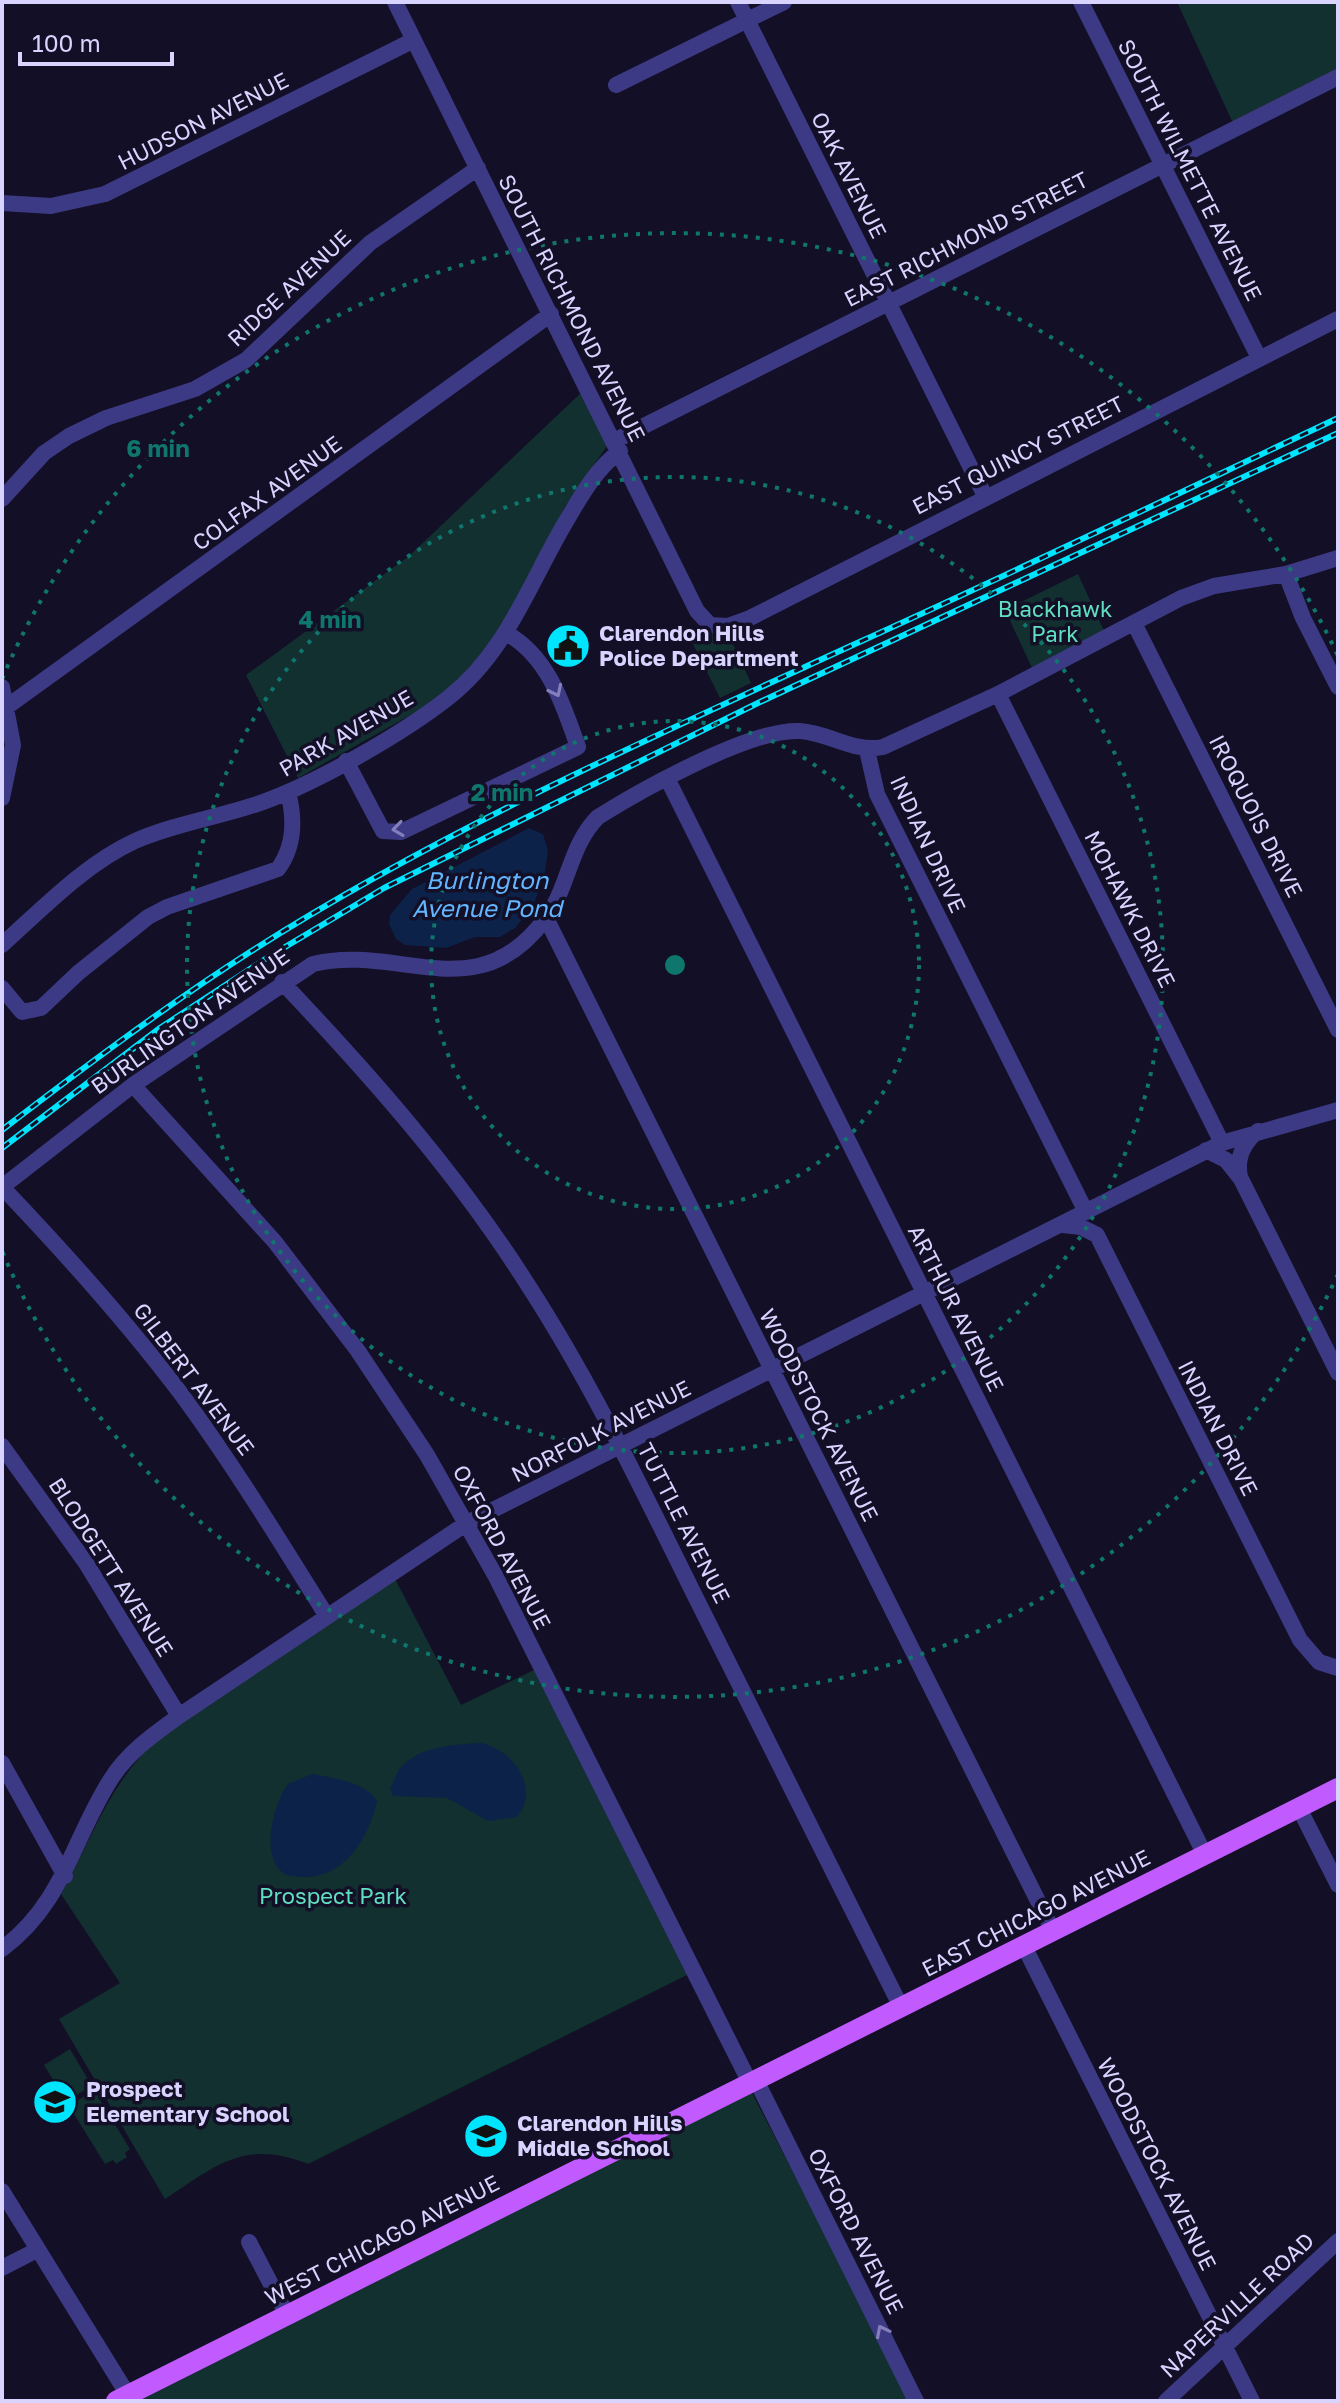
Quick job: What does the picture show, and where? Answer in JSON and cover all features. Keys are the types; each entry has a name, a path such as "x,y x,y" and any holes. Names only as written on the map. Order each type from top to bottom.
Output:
{"main road":[{"name":"EAST CHICAGO AVENUE","path":"753,2082 1338,1788"},
{"name":"WEST CHICAGO AVENUE","path":"122,2398 753,2082"}],"street":[{"name":"SOUTH RICHMOND AVENUE","path":"395,2 697,611 705,621 716,627"},
{"name":"OAK AVENUE","path":"738,2 985,496"},
{"path":"616,85 784,2"},
{"name":"SOUTH WILMETTE AVENUE","path":"1081,2 1259,358"},
{"name":"HUDSON AVENUE","path":"2,203 51,206 105,194 414,40"},
{"name":"EAST RICHMOND STREET","path":"617,446 888,302 1338,77"},
{"name":"RIDGE AVENUE","path":"2,499 44,453 69,436 106,418 195,389 246,360 359,251 478,168"},
{"name":"COLFAX AVENUE","path":"8,706 551,314"},
{"name":"EAST QUINCY STREET","path":"716,627 750,618 1338,319"},
{"name":"PARK AVENUE","path":"2,945 73,883 118,850 156,833 288,792 445,701 485,663 506,633 581,495 617,446"},
{"path":"867,750 906,738 1214,586 1286,574 1338,558"},
{"path":"1286,574 1303,618 1338,687"},
{"name":"IROQUOIS DRIVE","path":"1134,623 1338,1030"},
{"path":"346,761 383,831 401,832 578,747 541,661 523,643 506,633"},
{"path":"2,687 8,706 13,757 2,798"},
{"name":"MOHAWK DRIVE","path":"998,694 1222,1143"},
{"name":"BURLINGTON AVENUE","path":"2,1187 133,1085 313,964 335,960 441,971 474,968 511,952 546,918 589,826 611,809 668,780 748,741 788,731 813,733 867,750"},
{"name":"INDIAN DRIVE","path":"867,750 877,794 1086,1212"},
{"name":"ARTHUR AVENUE","path":"668,780 1205,1855"},
{"path":"2,988 22,1012 41,1008 78,973 148,917 167,907 278,869 287,857 291,842 293,813 288,792"},
{"name":"WOODSTOCK AVENUE","path":"546,918 1053,1931"},
{"name":"TUTTLE AVENUE","path":"282,982 392,1101 479,1212 563,1340 620,1446 901,2007"},
{"name":"OXFORD AVENUE","path":"133,1085 238,1197 317,1295 390,1397 467,1523 916,2401"},
{"name":"NORFOLK AVENUE","path":"2,1949 38,1913 65,1876 112,1777 134,1751 179,1716 326,1615 467,1523 1206,1150 1258,1131 1338,1110"},
{"path":"1258,1131 1244,1146 1238,1168 1241,1179 1338,1373"},
{"path":"1206,1150 1226,1160 1241,1179"},
{"name":"GILBERT AVENUE","path":"2,1187 102,1296 182,1395 238,1475 326,1615"},
{"path":"1061,1225 1081,1227 1097,1235 1096,1218 1103,1203"},
{"name":"INDIAN DRIVE","path":"1097,1235 1300,1640 1312,1657 1332,1667"},
{"name":"BLODGETT AVENUE","path":"2,1446 86,1563 179,1716"},
{"path":"2,1763 65,1876"},
{"path":"1299,1808 1338,1885"},
{"name":"WOODSTOCK AVENUE","path":"1024,1946 1252,2401"},
{"path":"2,2191 122,2398"},
{"name":"NAPERVILLE ROAD","path":"1166,2401 1338,2241"},
{"path":"249,2242 287,2315"},
{"path":"2,2268 37,2250"}],"green space":[{"path":"1177,2 1338,2 1338,71 1233,123"},
{"path":"583,391 607,446 564,508 504,629 453,685 416,712 298,778 246,675 409,556"},
{"name":"Blackhawk Park","path":"1078,574 1105,633 1033,670 1005,610"},
{"path":"706,628 728,633 751,683 720,698 689,636"},
{"name":"Prospect Park","path":"394,1577 461,1705 534,1670 687,1975 308,2164 266,2154 248,2155 216,2166 165,2199 59,2019 120,1983 61,1894 114,1793 126,1774 157,1740"},
{"path":"70,2049 92,2086 66,2101 44,2065"},
{"path":"94,2090 130,2149 125,2153 127,2157 116,2164 113,2160 105,2164 69,2106"},
{"path":"752,2093 911,2401 130,2401"}],"water":[{"name":"Burlington Avenue Pond","path":"529,828 543,834 548,851 544,878 533,906 515,928 500,937 475,937 446,948 405,945 396,939 389,924 390,915 412,889"},
{"path":"481,1743 504,1753 520,1772 526,1794 524,1806 517,1817 488,1821 447,1798 393,1796 390,1788 398,1771 414,1757 448,1746"},
{"path":"312,1774 357,1785 377,1801 361,1842 342,1864 316,1876 290,1876 275,1864 272,1854 274,1815 288,1784"}],"railway":[{"path":"2,1130 124,1038 250,952 322,908 471,826 624,751 1338,418"},
{"path":"2,1148 160,1028 270,956 384,888 760,702 1338,433"}],"place":[{"name":"Clarendon Hills Police Department","path":"568,646"},
{"name":"Prospect Elementary School","path":"55,2102"},
{"name":"Clarendon Hills Middle School","path":"486,2136"}]}
